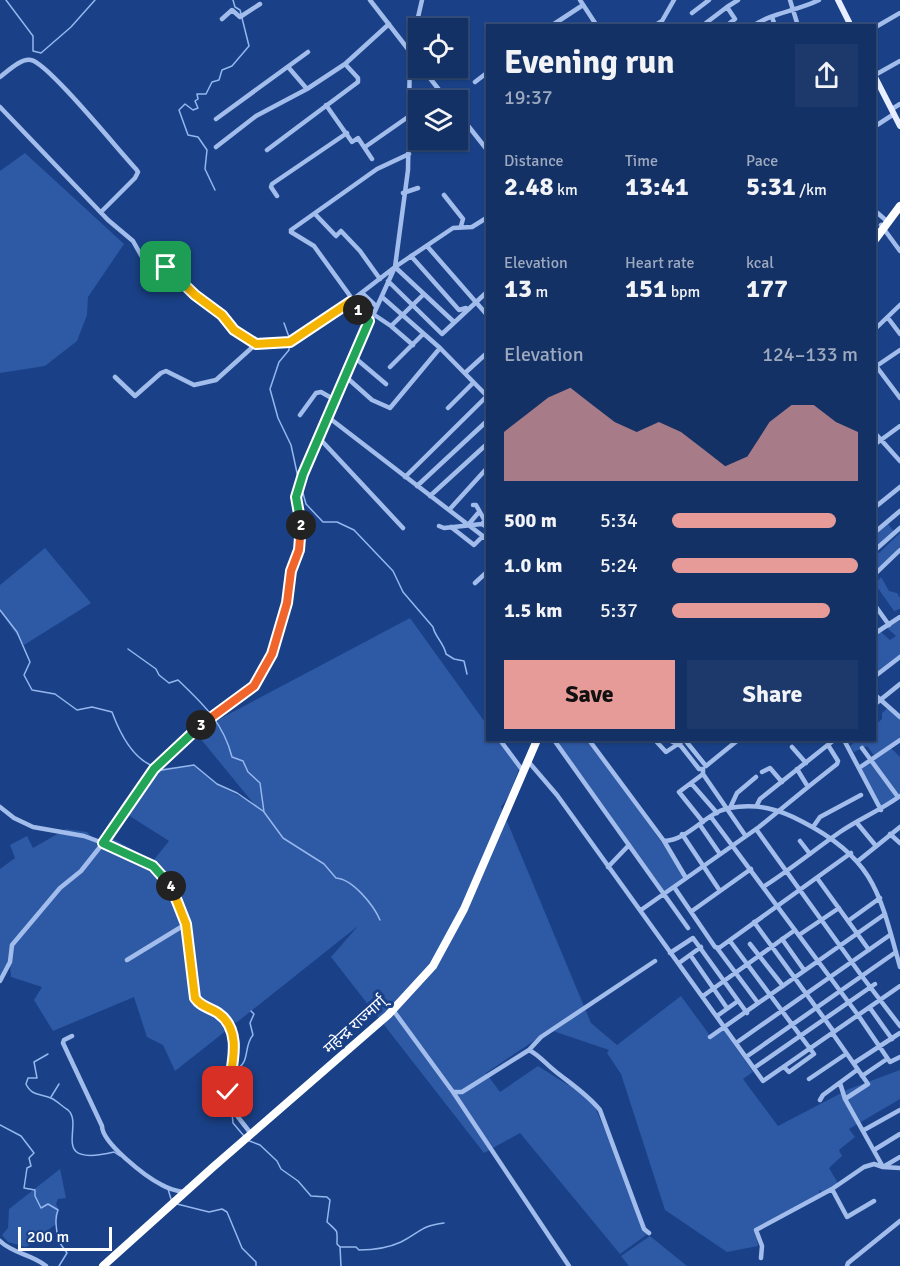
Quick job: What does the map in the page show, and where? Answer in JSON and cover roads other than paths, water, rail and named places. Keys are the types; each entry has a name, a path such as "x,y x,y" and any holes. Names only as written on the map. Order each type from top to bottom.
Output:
{"highway":[{"path":"876,238 900,198"},
{"path":"876,231 900,206"},
{"name":"महेन्द्र राज्मार्ग्","path":"104,1266 393,1010 433,966 452,935 536,741"}],"main road":[{"path":"840,0 852,24"},
{"path":"876,75 896,110 900,126"}],"street":[{"path":"370,0 408,49"},
{"path":"418,18 422,0"},
{"path":"657,24 662,21 674,0"},
{"path":"692,13 709,0"},
{"path":"705,24 738,0"},
{"path":"790,0 797,24"},
{"path":"756,24 765,17 793,12 819,0"},
{"path":"554,24 581,2 596,24"},
{"path":"222,19 232,10 240,16 260,4"},
{"path":"728,7 735,19 729,24"},
{"path":"876,27 900,13"},
{"path":"772,17 774,24"},
{"path":"216,147 256,116 307,89 345,64 388,24"},
{"path":"216,119 308,52"},
{"path":"0,77 23,61 37,62 82,105 93,121 136,169 138,172 135,178 101,212"},
{"path":"876,73 900,61"},
{"path":"267,150 357,82 358,78 345,64"},
{"path":"289,68 307,89"},
{"path":"475,82 486,74"},
{"path":"430,78 440,90"},
{"path":"326,105 352,142 358,138 372,159"},
{"path":"0,107 101,212 133,241 146,264 158,263 166,267 195,295 222,315 234,330 256,344"},
{"path":"876,125 896,110"},
{"path":"365,147 408,117"},
{"path":"468,126 486,148"},
{"path":"277,196 271,187 272,184 347,133"},
{"path":"0,981 10,962 12,945 60,888 81,872 161,761 222,707 254,686 272,654 287,603 291,571 299,550 302,529 296,497 303,474 328,421 327,417 395,267 409,150"},
{"path":"369,321 352,301 314,246 291,231 378,169 409,154"},
{"path":"404,193 418,188"},
{"path":"444,195 463,219 461,226"},
{"path":"876,213 900,251"},
{"path":"315,214 336,236 341,231 360,251 380,279"},
{"path":"115,377 135,396 166,371 194,385 216,380 256,344 270,341 290,342 352,301 395,267 453,228 472,226 486,218"},
{"path":"427,246 486,314"},
{"path":"411,256 459,310 469,307"},
{"path":"395,267 454,322"},
{"path":"388,281 442,334 486,293"},
{"path":"362,293 376,306"},
{"path":"391,326 424,294"},
{"path":"382,297 440,348 486,396"},
{"path":"361,313 370,301"},
{"path":"876,328 900,305"},
{"path":"373,314 413,345"},
{"path":"888,318 900,334"},
{"path":"390,367 423,334"},
{"path":"345,376 372,400 390,408 440,348"},
{"path":"876,366 900,350"},
{"path":"465,373 486,354"},
{"path":"354,357 386,384"},
{"path":"876,368 900,398"},
{"path":"448,408 473,383"},
{"path":"300,415 316,393 321,392 335,400"},
{"path":"405,477 486,398"},
{"path":"327,417 485,538 474,545 451,527"},
{"path":"417,486 486,422"},
{"path":"876,443 900,426"},
{"path":"876,434 900,461"},
{"path":"320,439 403,528"},
{"path":"430,496 486,445"},
{"path":"449,510 486,469"},
{"path":"876,506 900,487"},
{"path":"439,526 470,526 485,521 473,505"},
{"path":"876,531 900,511"},
{"path":"464,537 479,512"},
{"path":"876,549 900,528"},
{"path":"876,573 900,550"},
{"path":"475,583 486,574"},
{"path":"876,607 889,625"},
{"path":"876,633 900,618"},
{"path":"876,675 900,657"},
{"path":"876,704 900,684"},
{"path":"876,696 899,715"},
{"path":"859,768 900,740"},
{"path":"501,741 523,771"},
{"path":"555,741 688,928"},
{"path":"593,741 664,841 686,878"},
{"path":"656,741 666,752 682,741"},
{"path":"671,741 681,746 699,768 703,769 703,774 745,835"},
{"path":"685,741 706,766 737,741"},
{"path":"757,805 760,800 833,741"},
{"path":"845,741 881,810"},
{"path":"641,910 756,829 837,765 838,761 828,745"},
{"path":"792,747 806,763"},
{"path":"763,887 899,797 862,748"},
{"path":"527,760 557,795 763,1081 900,986"},
{"path":"762,772 770,768 782,782"},
{"path":"797,769 808,787"},
{"path":"703,774 679,792 702,823 720,854"},
{"path":"728,808 737,793 756,777"},
{"path":"691,783 717,813"},
{"path":"813,827 820,818 861,795"},
{"path":"664,841 682,834 728,808 757,805 781,810 834,838 858,861 880,898 890,935 897,948 900,967"},
{"path":"0,807 14,818 33,827 84,836 103,843 153,866 170,885 186,924 195,998 203,1007 219,1014 235,1041 228,1100 233,1111 251,1134"},
{"path":"711,817 858,1015 887,1059 891,1063 900,1057"},
{"path":"857,823 876,846"},
{"path":"858,861 900,827"},
{"path":"756,829 861,975 873,986 900,1026"},
{"path":"682,834 720,891"},
{"path":"890,834 900,843"},
{"path":"800,841 810,854"},
{"path":"608,867 629,845"},
{"path":"717,948 730,941 851,853"},
{"path":"692,911 751,870"},
{"path":"817,878 869,950"},
{"path":"674,887 758,1003"},
{"path":"848,921 880,898"},
{"path":"799,935 839,908"},
{"path":"710,1036 885,914"},
{"path":"754,922 868,1084 845,1099"},
{"path":"127,960 186,924"},
{"path":"703,996 795,930"},
{"path":"736,1043 890,935"},
{"path":"670,953 693,938 747,1012"},
{"path":"782,939 804,970"},
{"path":"730,941 814,1054 789,1072 783,1067"},
{"path":"750,944 783,986"},
{"path":"679,963 701,947"},
{"path":"746,1057 897,948"},
{"path":"691,956 727,1008"},
{"path":"453,1092 462,1092 529,1050 541,1037 655,961"},
{"path":"754,1068 873,986"},
{"path":"717,1016 738,1001"},
{"path":"870,1008 892,1039"},
{"path":"393,1010 453,1092 569,1266"},
{"path":"854,1064 900,1033"},
{"path":"72,1036 63,1043 102,1126 103,1135 120,1154 155,1181 183,1195"},
{"path":"529,1050 588,1096 600,1110 644,1229 650,1233"},
{"path":"809,1079 846,1054"},
{"path":"862,1076 887,1059"},
{"path":"820,1100 857,1070"},
{"path":"840,1083 845,1099 883,1167"},
{"path":"864,1130 900,1110"},
{"path":"874,1150 900,1134"},
{"path":"883,1167 900,1157"},
{"path":"761,1257 762,1246 756,1230 832,1189 864,1167 874,1164 900,1168"},
{"path":"832,1189 846,1217 874,1201"},
{"path":"847,1266 900,1221"},
{"path":"0,1241 8,1249 46,1266"}],"waterway":[{"path":"6,0 33,36 33,51 41,53 71,27 95,0"},
{"path":"215,190 205,169 207,150 198,137 188,135 179,110 185,104 193,110 198,108 195,101 198,99 197,94 206,94 212,82 219,80 222,70 232,66 249,46 240,10 235,7 233,0"},
{"path":"284,323 289,337 289,350 279,362 270,389 278,418 291,445 299,482"},
{"path":"301,486 306,504 323,522 337,522 354,530 393,571 403,592 433,627 446,654 464,661 467,674"},
{"path":"298,542 299,523"},
{"path":"292,562 297,547"},
{"path":"212,711 252,683 269,654 287,584"},
{"path":"0,610 17,632 30,662 24,675 32,690 55,694 77,710 92,707 112,712 118,727 133,750 145,762 153,766"},
{"path":"128,649 156,669 159,675 169,683 178,680 204,706 218,724 232,757 243,761 248,772 260,783 264,812 283,838 324,864 336,878 356,888 380,920"},
{"path":"157,768 162,770 194,765 217,784 237,793 263,811"},
{"path":"235,1069 243,1063 253,1035 250,1023 254,1014 251,1011"},
{"path":"48,1054 34,1062 37,1078 28,1078 26,1084 28,1088 34,1093 53,1099 68,1110 72,1117 74,1150 81,1154 93,1155 114,1152 120,1156"},
{"path":"231,1103 232,1075"},
{"path":"51,1097 59,1084"},
{"path":"232,1113 233,1123 244,1136"},
{"path":"0,1125 21,1136 34,1153 29,1158 31,1166 27,1168 24,1188 35,1190 35,1196 41,1208 48,1204 58,1210 57,1239 67,1253 59,1266"},
{"path":"247,1140 260,1145 277,1161 281,1169 298,1181 311,1196 327,1197 330,1200 327,1222 336,1231 337,1244 340,1247 356,1247 359,1250 386,1247 401,1242 425,1228 444,1223"},
{"path":"168,1189 171,1199"},
{"path":"177,1204 209,1212 222,1209 227,1212 242,1248 256,1262 256,1266"},
{"path":"340,1247 341,1266"}]}
